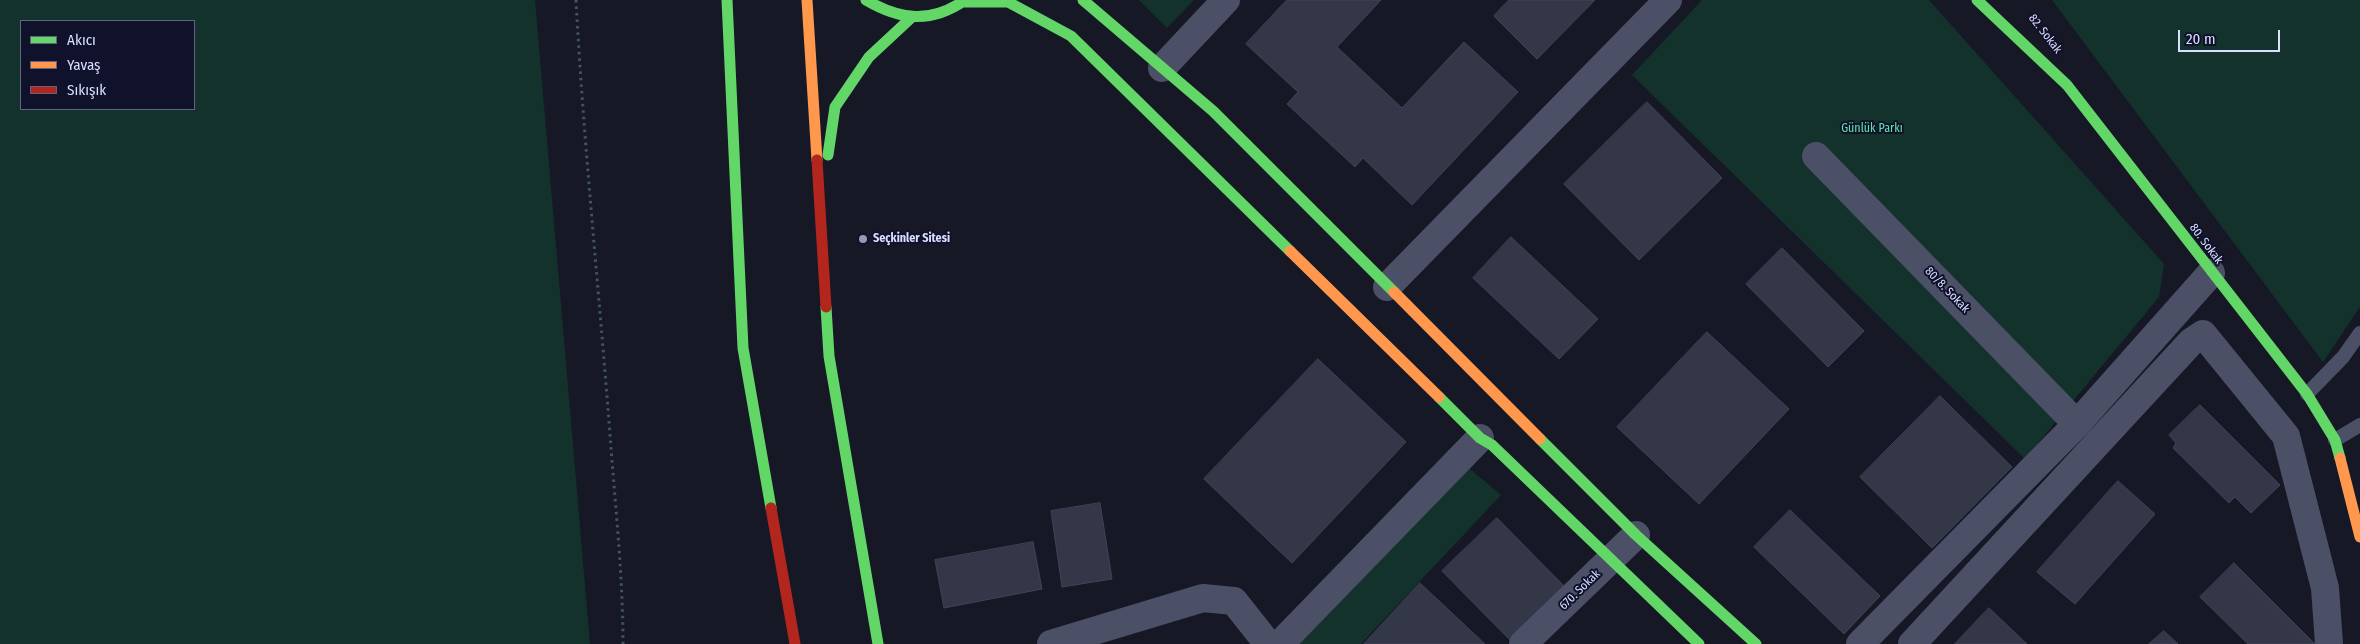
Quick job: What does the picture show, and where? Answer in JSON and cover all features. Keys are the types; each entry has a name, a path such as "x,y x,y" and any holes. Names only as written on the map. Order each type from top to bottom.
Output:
{"main road":[{"path":"727,0 743,348 795,644"},
{"path":"807,0 829,356 878,644"},
{"path":"866,0 886,12 912,17 939,14 965,1 1008,2 1071,36 1480,438 1492,445 1699,644"},
{"path":"1083,0 1154,76 1213,111 1636,535 1756,644"},
{"name":"80. Sokak","path":"1977,0 2067,85 2211,273 2307,394 2336,440 2360,537"},
{"path":"820,211 835,107 869,57 912,17"},
{"name":"82. Sokak","path":"2019,23 2067,85"},
{"path":"1132,98 1154,76"}],"street":[{"path":"1154,76 1226,0"},
{"path":"1388,287 1668,0"},
{"name":"80/8. Sokak","path":"1816,156 2077,424"},
{"path":"1860,644 2077,424 2211,273"},
{"path":"1912,644 2191,342 2203,334 2286,436 2325,588 2330,644"},
{"path":"1280,644 1480,438"},
{"name":"670. Sokak","path":"1523,644 1636,535"},
{"path":"1051,644 1203,598 1234,601 1268,644"}],"lane":[{"path":"2307,394 2343,357 2360,333"},
{"path":"2336,440 2360,425"}],"path":[{"path":"576,0 583,122 623,602 623,644"}],"green space":[{"path":"0,0 535,0 590,644 0,644"},
{"path":"1139,0 1194,0 1167,28"},
{"name":"Günlük Parkı","path":"1702,0 1929,0 2164,264 2159,297 2025,459 1632,75"},
{"path":"2052,0 2360,0 2360,307 2323,362"},
{"path":"1469,468 1501,495 1361,644 1299,644"}],"building":[{"path":"1287,0 1381,0 1337,47 1402,108 1464,42 1518,92 1412,205 1363,158 1355,167 1287,104 1298,92 1246,44"},
{"path":"1509,0 1595,0 1537,59 1494,16"},
{"path":"1647,102 1722,178 1639,260 1564,184"},
{"path":"1511,237 1598,319 1559,359 1473,278"},
{"path":"1782,248 1864,331 1828,367 1746,284"},
{"path":"1707,332 1789,409 1699,504 1617,427"},
{"path":"1318,359 1406,442 1292,563 1204,479"},
{"path":"1940,396 2012,467 1932,548 1860,477"},
{"path":"2200,405 2280,485 2251,513 2235,497 2229,503 2173,448 2176,443 2169,435"},
{"path":"2118,481 2155,514 2075,604 2037,572"},
{"path":"1100,503 1112,579 1062,587 1051,511"},
{"path":"1790,510 1880,596 1844,634 1754,547"},
{"path":"1497,518 1565,587 1510,640 1442,571"},
{"path":"1033,542 1042,589 944,608 935,560"},
{"path":"2234,563 2315,644 2248,644 2200,597"},
{"path":"1420,583 1485,644 1364,644"},
{"path":"1989,608 2027,644 1955,644"},
{"path":"2164,631 2178,644 2149,644"}],"traffic: fast":[{"path":"727,0 743,348 771,508"},
{"path":"866,0 891,12 916,16 940,13 965,0"},
{"path":"1083,0 1213,111 1394,292"},
{"path":"1977,0 2067,85 2307,394 2335,440 2340,458"},
{"path":"964,2 1008,2 1071,36 1290,251"},
{"path":"828,155 835,107 869,57 912,17"},
{"path":"826,307 829,356 878,644"},
{"path":"1439,397 1480,438 1492,445 1699,644"},
{"path":"1540,439 1636,535 1756,644"}],"traffic: slow":[{"path":"807,0 817,160"},
{"path":"1290,251 1439,397"},
{"path":"1394,292 1540,439"},
{"path":"2340,458 2360,537"}],"traffic: jam":[{"path":"817,160 826,307"},
{"path":"771,508 795,644"}],"place":[{"name":"Seçkinler Sitesi","path":"863,239"}]}
